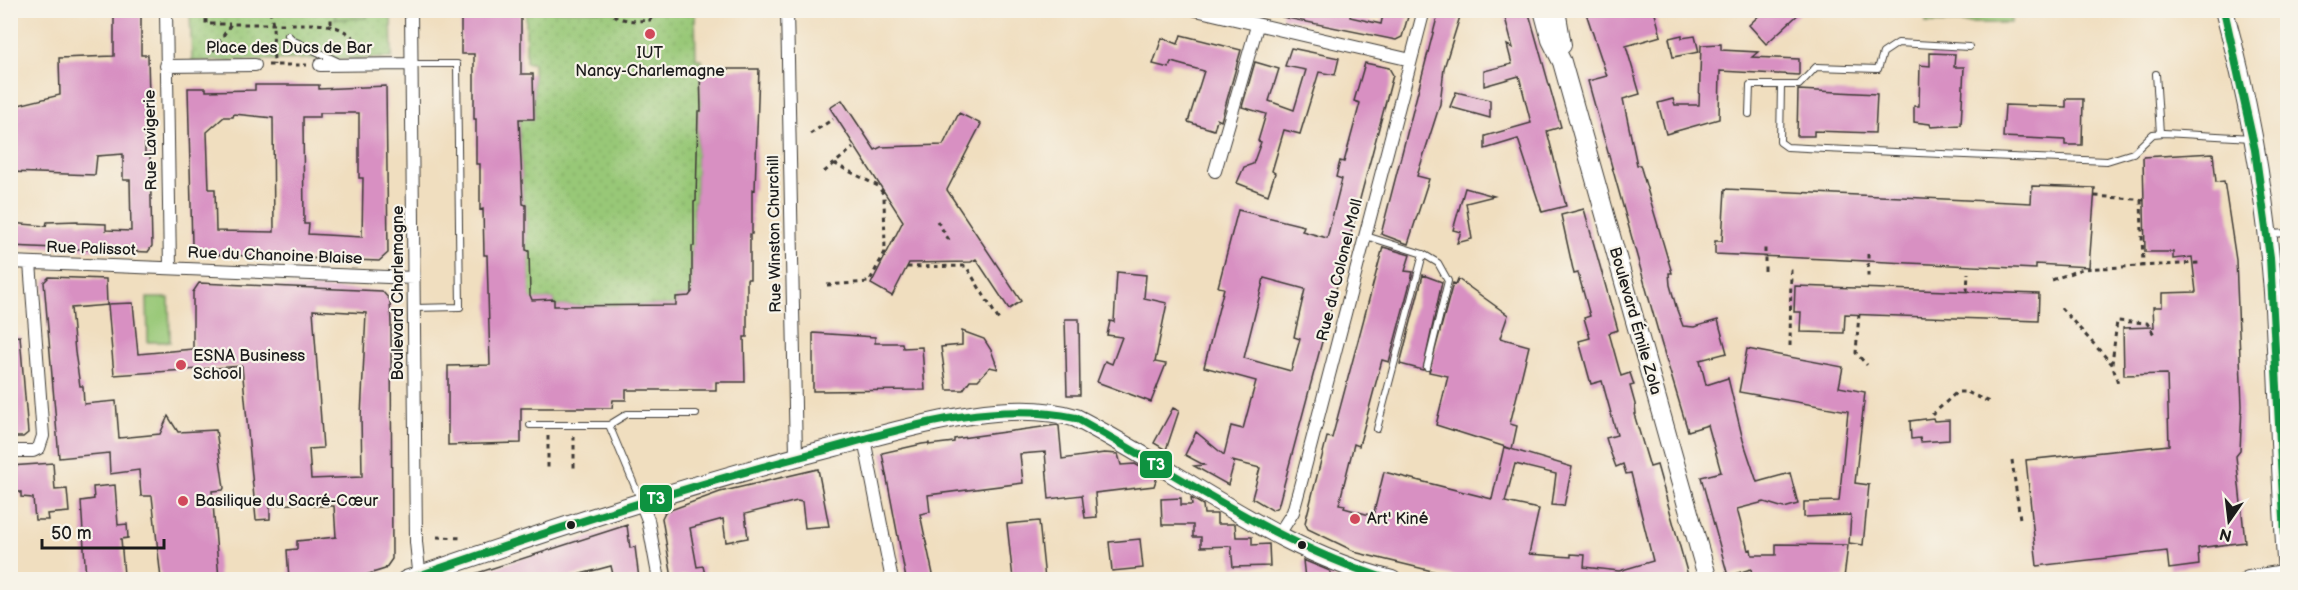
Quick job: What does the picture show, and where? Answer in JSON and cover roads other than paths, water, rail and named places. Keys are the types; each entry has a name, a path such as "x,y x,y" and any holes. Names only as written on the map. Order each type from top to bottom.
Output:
{"street":[{"name":"Rue Lavigerie","path":"166,10 170,268"},
{"name":"Boulevard Charlemagne","path":"411,10 415,578"},
{"name":"Rue Winston Churchill","path":"787,10 796,456"},
{"path":"1196,10 1411,60"},
{"name":"Rue du Colonel Moll","path":"1279,534 1293,512 1424,10"},
{"name":"Boulevard Émile Zola","path":"1543,10 1551,40 1562,62 1708,579"},
{"name":"Boulevard Émile Zola","path":"1556,10 1563,37 1562,62"},
{"path":"2224,10 2252,138 2267,234 2273,301 2287,573 2248,579"},
{"path":"1215,171 1257,26"},
{"name":"Place des Ducs de Bar","path":"320,65 412,64"},
{"name":"Place des Ducs de Bar","path":"166,66 255,65"},
{"name":"Rue Palissot","path":"10,262 170,268"},
{"path":"10,451 33,451 39,448 43,436 30,263"},
{"name":"Rue du Chanoine Blaise","path":"170,268 414,278"},
{"path":"415,578 641,502 796,456 947,419 1017,411 1068,416 1118,440 1351,574 1392,579"},
{"path":"864,439 892,579"},
{"path":"641,502 648,520 659,579"}],"lane":[{"path":"288,34 294,41 344,65"},
{"path":"1749,114 1750,85 1799,86 1816,67 1878,69 1883,53 1898,43 1969,47"},
{"path":"412,64 457,64 460,307 414,308"},
{"path":"2156,74 2160,133"},
{"path":"1781,85 1780,142 1787,147 2107,161 2133,153 2153,135 2160,133 2252,138"},
{"path":"2267,234 2288,232"},
{"path":"1366,236 1424,254 1438,263 1448,281 1427,366"},
{"path":"1377,429 1424,254"},
{"path":"530,425 609,425 627,414 696,414"},
{"path":"609,425 641,502"}],"place":[{"name":"IUT Nancy-Charlemagne","path":"650,34"},
{"name":"ESNA Business School","path":"181,365"},
{"name":"Basilique du Sacré-Cœur","path":"183,501"},
{"name":"Art' Kiné","path":"1355,519"}]}
